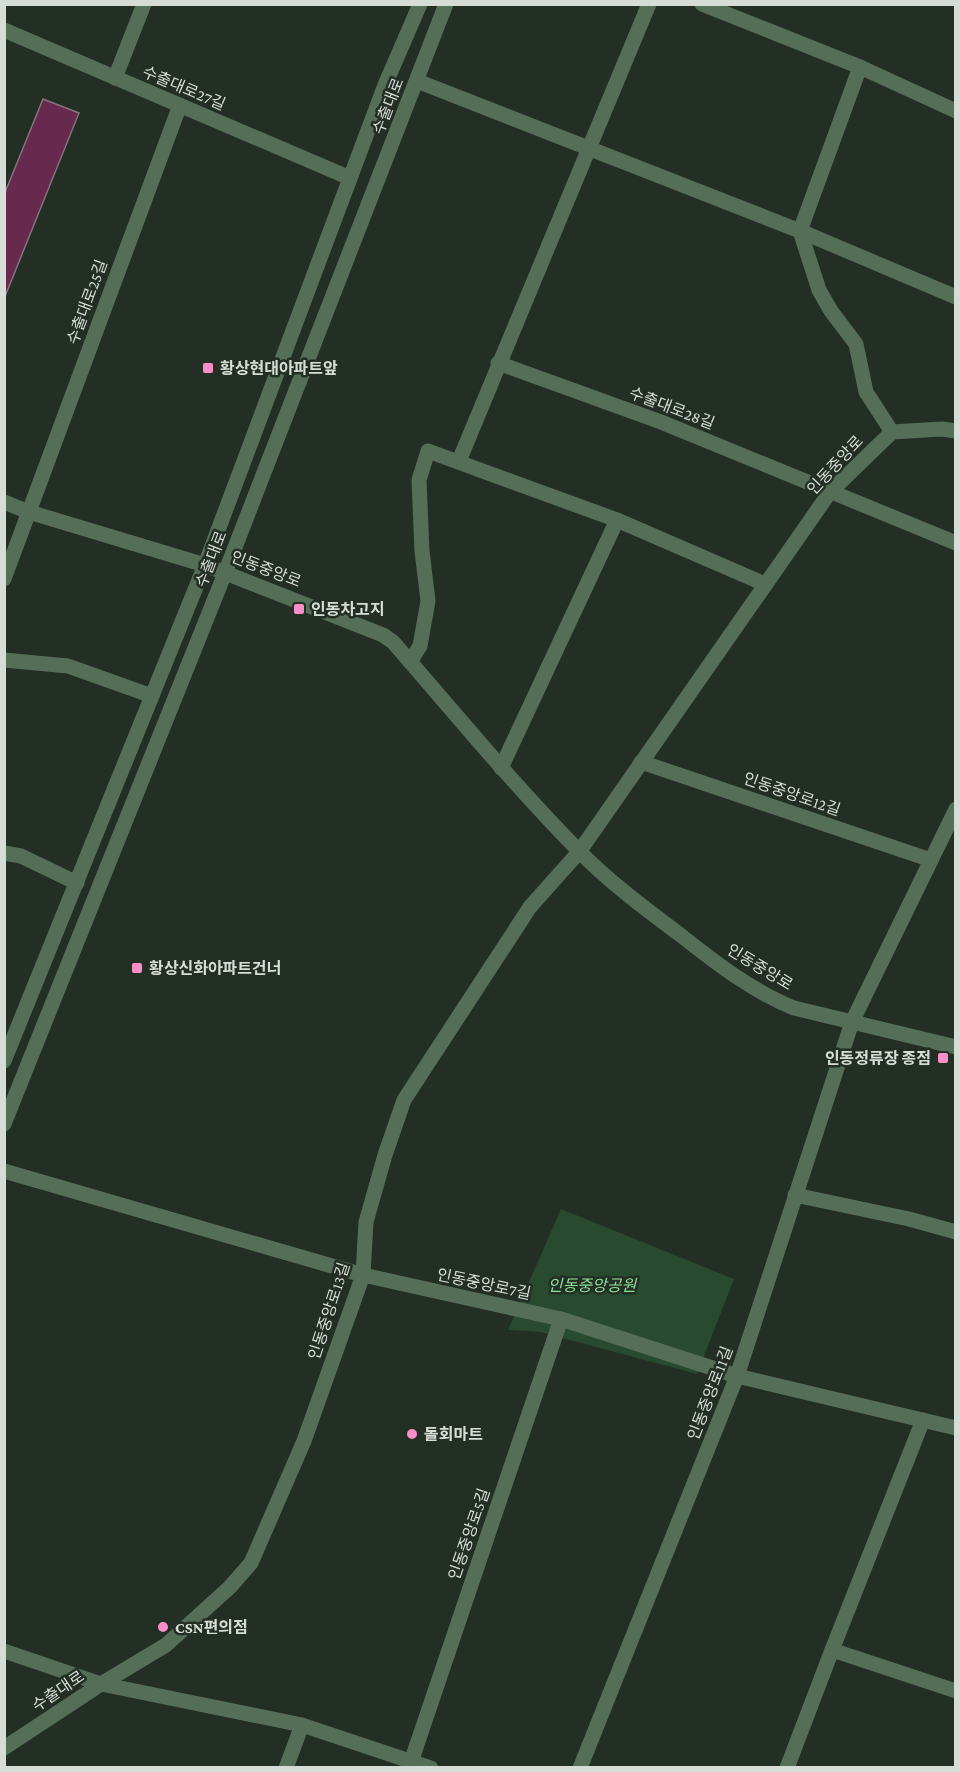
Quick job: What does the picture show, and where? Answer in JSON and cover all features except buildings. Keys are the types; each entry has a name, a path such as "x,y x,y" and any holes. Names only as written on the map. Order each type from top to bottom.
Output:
{"street":[{"path":"115,78 144,4"},
{"name":"수출대로","path":"4,1061 205,565 385,85 420,4"},
{"name":"수출대로","path":"4,1124 225,573 446,4"},
{"path":"459,461 649,4"},
{"path":"702,4 860,67 956,111"},
{"name":"수출대로27길","path":"4,30 350,178"},
{"path":"860,67 800,231 819,290 831,311 856,344 866,392 892,432 942,429 956,431"},
{"path":"417,81 800,231 956,297"},
{"name":"수출대로25길","path":"4,579 180,105"},
{"name":"수출대로28길","path":"498,363 661,422 956,543"},
{"name":"인동중앙로","path":"579,852 830,492 892,432"},
{"path":"410,662 420,646 428,601 422,551 419,480 428,451 617,520 765,584"},
{"path":"4,502 29,512 205,565"},
{"path":"501,768 617,520"},
{"name":"인동중앙로","path":"205,565 372,629 393,642 501,768 579,852 645,909 773,1000 794,1008 956,1047"},
{"path":"4,660 68,666 152,696"},
{"name":"인동중앙로12길","path":"641,762 931,860"},
{"path":"852,1022 956,809"},
{"name":"인동중앙로13길","path":"101,1684 165,1645 230,1587 251,1563 304,1441 363,1275 366,1222 404,1100 530,907 579,852"},
{"path":"4,853 21,856 77,883"},
{"name":"인동중앙로11길","path":"580,1767 737,1376 852,1022"},
{"name":"인동중앙로7길","path":"4,1171 363,1275 561,1319 737,1376 956,1428"},
{"path":"795,1195 909,1219 956,1232"},
{"name":"인동중앙로5길","path":"410,1764 561,1319"},
{"path":"788,1767 923,1420"},
{"path":"832,1650 956,1691"},
{"path":"4,1651 101,1684 302,1725 410,1764 431,1767"},
{"name":"수출대로","path":"4,1748 101,1684"},
{"path":"286,1767 302,1725"}],"green space":[{"name":"인동중앙공원","path":"561,1209 734,1279 697,1374 540,1332 508,1330"}],"place":[{"name":"황상현대아파트앞","path":"208,368"},
{"name":"인동차고지","path":"299,609"},
{"name":"황상신화아파트건너","path":"137,968"},
{"name":"인동정류장 종점","path":"943,1058"},
{"name":"돌회마트","path":"412,1434"},
{"name":"CSN편의점","path":"163,1627"}]}
